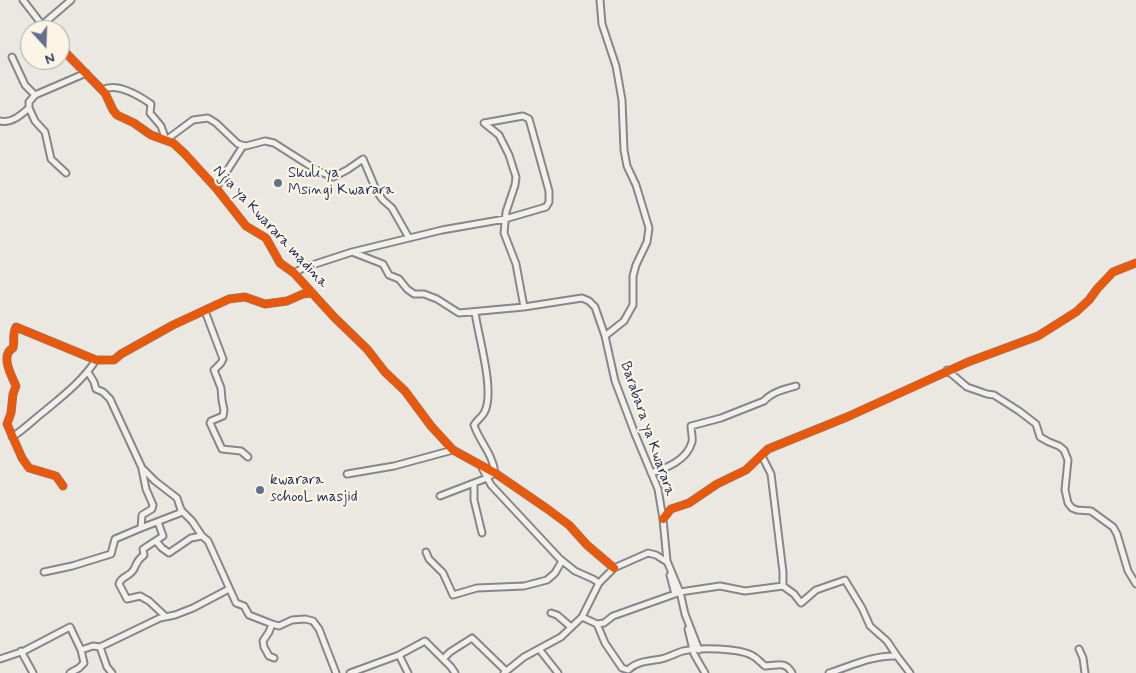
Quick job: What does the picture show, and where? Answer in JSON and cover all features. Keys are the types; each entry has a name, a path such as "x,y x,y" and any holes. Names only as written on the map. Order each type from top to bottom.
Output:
{"street":[{"path":"23,0 38,20"},
{"path":"48,20 71,0"},
{"path":"600,0 602,24 616,66 622,100 624,150 627,166 636,186 649,228 647,242 633,276 633,305 624,321 605,336"},
{"name":"Njia ya Kwarara madina","path":"70,56 102,90 117,115 134,123 151,136 173,143 184,153 216,188 246,226 266,238 280,263 294,273 334,317 367,348 385,372 404,391 431,427 453,450"},
{"path":"12,57 25,85 35,94"},
{"path":"66,173 51,160 44,132 35,121 29,108 29,102 35,94 86,73"},
{"path":"102,90 113,86 138,96 151,104 150,113 161,126 166,140 193,120 208,118 238,144 243,146 265,141 274,143 318,171 333,177 363,159 377,192 392,208 409,238"},
{"path":"0,121 5,122 16,118 29,108"},
{"path":"294,273 303,268 352,252 442,230 505,219 546,207 549,202 549,191 528,119 523,116 484,123 499,135 509,155 516,177 505,219 504,233 516,264 524,307"},
{"path":"216,188 243,146"},
{"name":"Barabara ya Kwarara","path":"352,252 383,264 390,275 399,279 414,294 424,294 437,299 459,314 582,298 589,301 594,307 605,336 615,382 658,489 667,561 704,673"},
{"path":"663,519 671,510 689,503 717,484 746,470 768,449 847,417 947,370 1038,336 1076,312 1090,300 1097,289 1113,272 1136,264"},
{"path":"64,486 56,476 29,468 22,458 7,424 13,407 13,394 16,386 6,362 6,354 13,348 14,330 16,327 96,360 114,360 121,354 173,325 230,299 245,297 265,304 287,301 303,294 312,293"},
{"path":"205,311 223,359 214,370 219,380 224,410 223,416 210,423 222,449 241,451 248,457"},
{"path":"475,312 488,391 484,413 474,425 478,436 487,448 495,472"},
{"path":"12,437 25,429 69,391 88,372 96,360"},
{"path":"947,370 967,387 994,395 1019,411 1036,424 1040,437 1060,446 1064,450 1068,460 1065,490 1068,503 1077,510 1091,511 1112,527 1119,541 1128,570 1136,584"},
{"path":"88,372 96,389 103,392 110,399 142,468 146,489 153,505 152,510 142,516 141,528"},
{"path":"651,474 674,464 688,453 692,442 691,426 721,418 764,401 778,392 796,386"},
{"path":"347,474 394,466 453,450 495,472 568,525 587,545 614,568"},
{"path":"762,456 771,474 784,572 783,586"},
{"path":"481,466 492,485 562,561 575,571 593,578 599,584"},
{"path":"142,468 177,498 181,509 192,520 208,542 236,603 244,606 249,615 279,626 292,620 305,618 313,621 336,673"},
{"path":"440,496 474,484 495,472"},
{"path":"474,484 474,500 482,533"},
{"path":"44,572 111,554 115,539 180,513 181,509"},
{"path":"158,522 163,536 143,549 144,555 138,559 134,570 120,579 119,584 127,599 140,596 149,601 165,616"},
{"path":"156,541 169,553 191,538 202,536"},
{"path":"426,552 429,559 443,573 453,595 477,588 524,586 547,580 555,573 562,561"},
{"path":"443,659 450,652 472,638 505,672 524,657 561,638 582,617 599,584 614,568 648,553 667,561"},
{"path":"582,617 597,624 604,624 613,616 678,593 720,586 745,591 783,586 794,594 801,603 816,590 845,580 862,608 870,626 887,641 910,673"},
{"path":"81,650 93,646 100,647 165,616 175,615 193,608 229,589"},
{"path":"551,613 557,615 571,627"},
{"path":"272,624 263,641 269,656 274,658"},
{"path":"597,624 605,643 626,671 646,660 662,659 683,651 696,650 735,651 753,655 765,666 784,664 792,673"},
{"path":"0,659 21,652 64,632 70,627 81,650 84,663 83,666 70,673"},
{"path":"350,673 399,655 424,641 455,673"},
{"path":"100,647 107,667 112,673"},
{"path":"539,649 558,673"},
{"path":"1079,649 1083,658 1085,673"},
{"path":"21,652 32,673"},
{"path":"399,655 408,673"},
{"path":"829,673 874,658 897,656"}],"cycle path":[{"path":"70,57 105,93 117,115 134,123 151,135 173,143 184,153 216,188 246,226 266,238 280,263 294,273 334,317 367,349 385,372 405,391 431,426 453,450 495,473 546,508 569,525 587,545 614,568"},
{"path":"663,519 671,509 689,503 717,484 746,470 768,449 847,417 968,362 1038,336 1076,312 1113,272 1136,263"},
{"path":"63,486 56,476 29,468 22,458 7,424 16,386 8,366 7,355 13,348 16,327 96,360 114,360 121,354 173,325 229,299 245,297 265,304 287,301 303,294 312,293"}],"place":[{"name":"Skuli ya Msingi Kwarara","path":"278,183"},
{"name":"kwarara schooL masjid","path":"260,490"}]}
